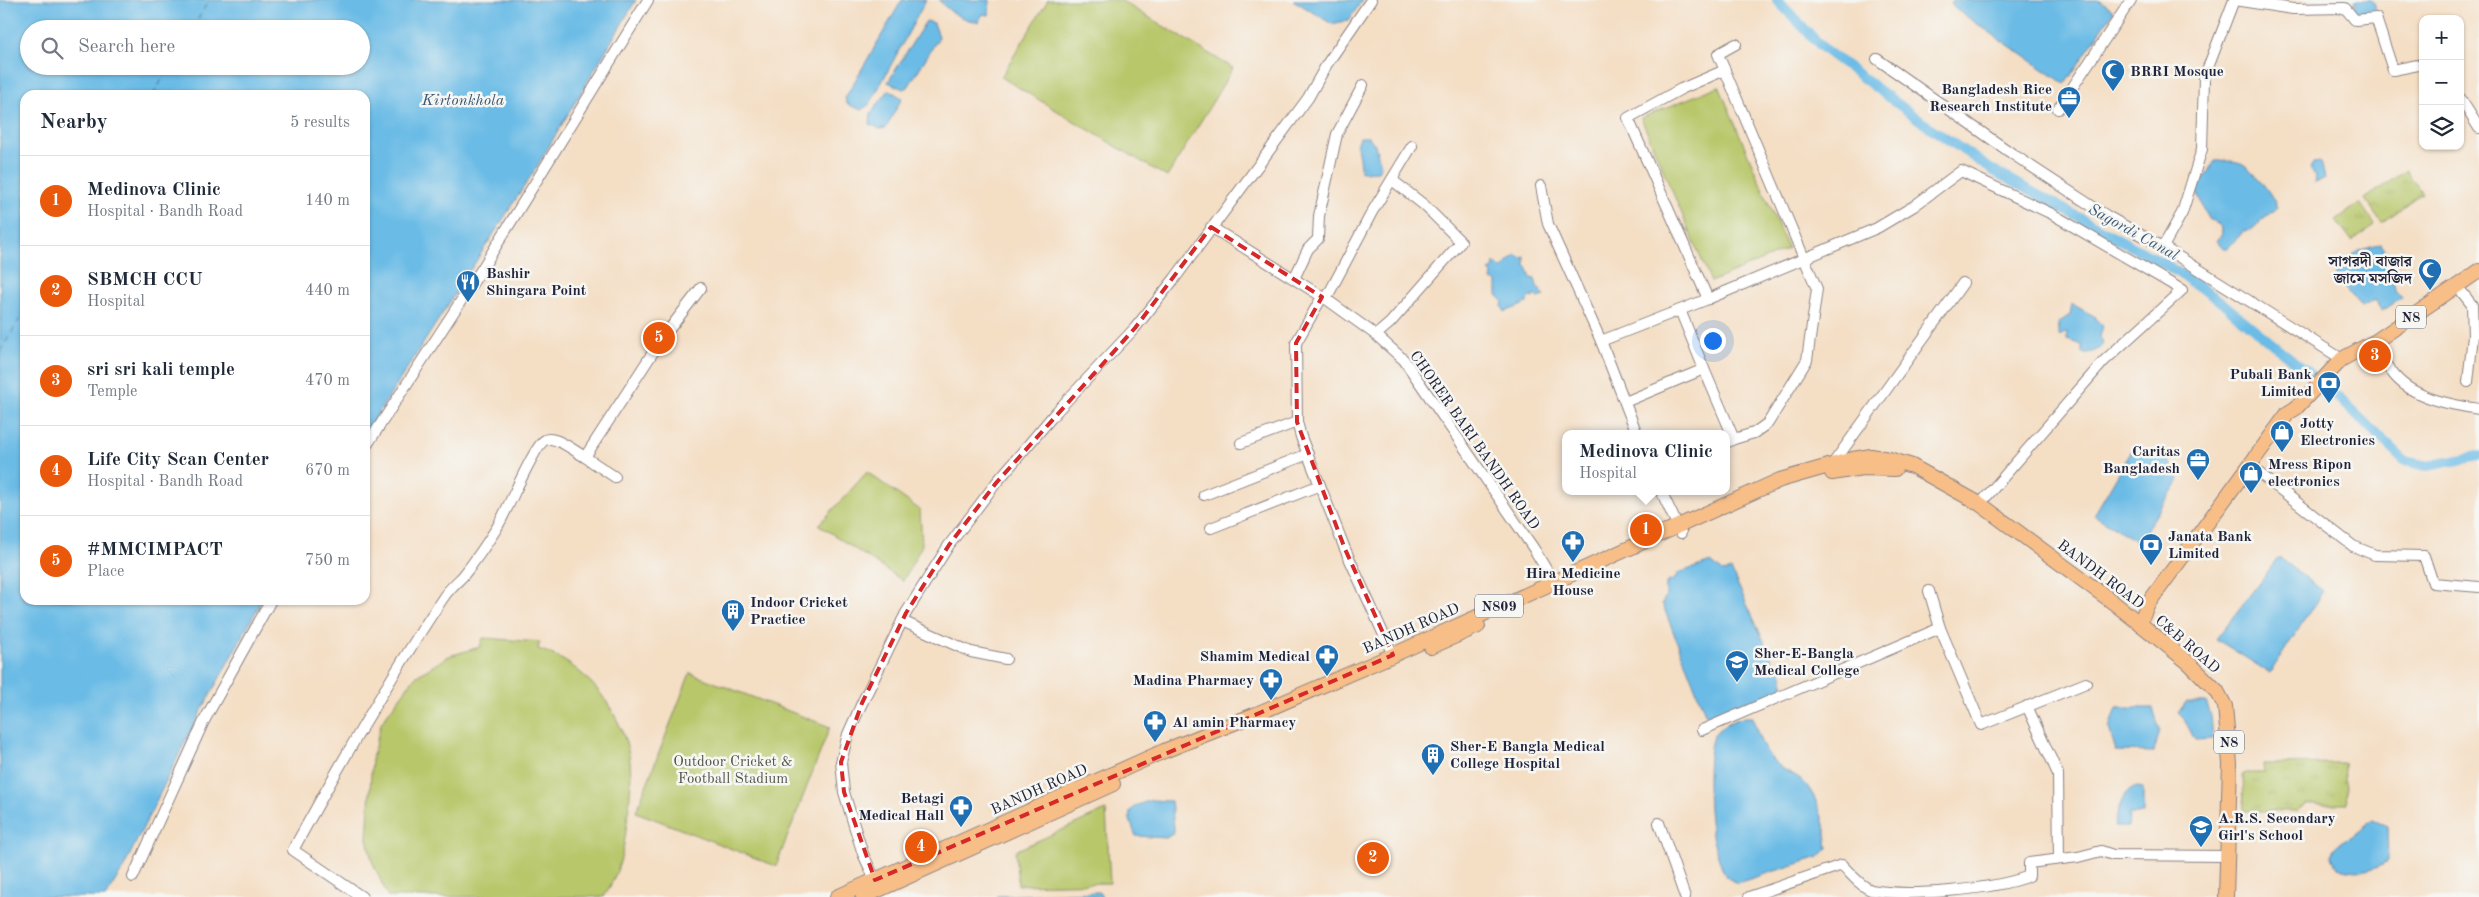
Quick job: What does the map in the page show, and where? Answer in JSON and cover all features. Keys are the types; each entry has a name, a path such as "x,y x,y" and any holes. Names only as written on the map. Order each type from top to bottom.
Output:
{"highway":[{"name":"N8","path":"2342,359 2376,341 2479,271"},
{"path":"2140,624 2293,418 2300,393 2313,389 2342,359"},
{"path":"2140,624 2147,605 2288,413 2296,408"},
{"name":"BANDH ROAD","path":"1255,719 1453,638 1780,480 1871,456 1912,466 1980,504 2140,624"},
{"name":"BANDH ROAD","path":"837,897 877,884 1166,760 1553,581 1679,528 1816,477 1862,468 1891,467 1906,472 1975,510 2058,571 2140,624"},
{"name":"C&B ROAD","path":"2140,624 2200,674 2217,691 2224,706 2230,764 2226,897"},
{"name":"BANDH ROAD","path":"863,897 877,884"}],"street":[{"path":"370,440 485,264 648,0"},
{"path":"877,884 863,854 844,792 842,762 848,734 902,621 949,546 996,483 1057,411 1135,328 1175,278 1308,98 1327,64 1371,0"},
{"path":"2058,109 2131,0"},
{"path":"2163,247 2182,213 2202,149 2204,78 2234,0 2293,9 2345,8 2355,20 2376,18 2393,70 2419,65"},
{"path":"1730,441 1754,433 1768,423 1807,360 1817,288 1718,54 1736,44"},
{"path":"1877,60 2014,155 2107,216 2163,247 2342,359"},
{"path":"1708,299 1628,118 1681,90 1725,70"},
{"path":"1294,279 1308,249 1318,239 1319,216 1337,134 1363,86"},
{"path":"2464,104 2479,128"},
{"path":"1393,654 1345,549 1297,422 1296,344 1324,298 1369,216 1412,146"},
{"path":"1601,341 1804,260 1877,228 1914,206 1961,171 2052,214 2182,290 2134,336 2104,361 1980,504"},
{"path":"1376,335 1390,323 1461,242 1424,205 1392,180"},
{"path":"1541,186 1548,224 1601,341 1636,430"},
{"name":"CHORER BARI BANDH ROAD","path":"1211,227 1324,298 1376,335 1404,360 1534,549 1553,581"},
{"path":"1832,465 1963,283"},
{"path":"2457,286 2472,305 2474,336 2468,382"},
{"path":"585,457 661,340 702,288"},
{"path":"1680,310 1726,430"},
{"path":"2376,341 2394,376 2408,387 2437,400 2479,409"},
{"path":"1625,402 1704,369"},
{"path":"1240,443 1297,422"},
{"path":"362,897 293,850 386,684 444,596 462,576 496,529 520,486 528,462 541,442 547,439 554,440 585,457 615,477"},
{"path":"1204,495 1308,454"},
{"path":"2255,470 2353,546 2375,555 2424,556 2433,583 2479,587"},
{"path":"1211,528 1320,485"},
{"path":"1663,495 1679,528"},
{"path":"1929,591 1940,628 1981,725 2086,683"},
{"path":"133,877 204,721 268,605"},
{"path":"902,621 971,652 1006,659"},
{"path":"1702,730 1940,628"},
{"path":"2026,706 2058,774 2059,859"},
{"path":"1659,823 1684,897"},
{"path":"1749,897 1842,866 1868,890 1880,893 1930,895 2003,885 2029,876 2029,863 2101,851 2113,855 2226,856"}],"highlighted area":[{"path":"1211,227 1322,297 1296,343 1297,422 1345,549 1393,655 875,880 844,792 841,762 862,703 906,613 949,545 996,483 1135,328"}],"green space":[{"path":"1048,0 1120,0 1233,68 1167,177 1001,77"},
{"path":"1719,86 1788,249 1711,282 1641,118"},
{"path":"2406,170 2422,193 2382,223 2365,199"},
{"path":"2360,203 2375,225 2352,241 2336,220"},
{"path":"867,472 920,510 922,545 903,581 819,525"},
{"path":"483,638 540,642 538,649 554,655 569,664 595,687 605,700 622,730 630,765 629,803 620,861 614,879 603,897 388,897 372,861 367,838 372,759 381,723 415,677 449,656 480,647"},
{"name":"Outdoor Cricket & Football Stadium","path":"690,673 830,727 776,866 636,812"},
{"path":"2344,763 2347,804 2307,804 2296,811 2244,811 2243,773 2264,773 2263,764"},
{"path":"1106,810 1110,883 1018,885 1015,851"}],"water":[{"name":"Kirtonkhola","path":"0,0 636,0 536,168 370,426 370,90 20,90 20,605 259,605 190,732 123,869 105,897 0,897"},
{"path":"902,0 926,0 870,104 861,110 847,104 845,98"},
{"path":"939,0 990,0 989,15 983,14 978,22 966,19 956,15"},
{"path":"1293,0 1362,0 1349,20 1332,24"},
{"path":"1952,0 2098,0 2114,11 2065,84 1960,12 1950,3"},
{"path":"2355,0 2372,0 2376,8 2371,13 2355,15"},
{"path":"926,21 934,23 939,37 908,87 903,89 888,82"},
{"path":"889,90 902,98 886,128 880,129 870,124 871,113"},
{"path":"1360,137 1369,137 1375,145 1381,165 1378,171 1361,172 1357,145"},
{"path":"2215,161 2237,162 2247,167 2268,191 2277,208 2251,230 2244,231 2228,248 2223,248 2217,241 2222,234 2220,225 2209,219 2196,191"},
{"path":"2321,162 2325,178 2315,183 2316,176 2310,169 2313,163"},
{"path":"2381,244 2400,271 2393,279 2395,290 2402,298 2382,311 2374,300 2361,307 2336,276 2337,266 2363,249"},
{"path":"1517,254 1520,258 1525,257 1525,266 1527,266 1531,278 1535,279 1537,286 1545,296 1538,298 1534,295 1533,298 1530,297 1527,300 1527,303 1505,312 1502,307 1503,301 1497,295 1497,282 1491,280 1492,274 1489,271 1493,269 1494,262 1501,269"},
{"path":"2072,304 2096,317 2096,320 2103,326 2100,337 2103,344 2096,350 2082,353 2082,345 2067,340 2067,332 2059,336 2058,323 2070,315"},
{"path":"2135,445 2165,457 2180,479 2138,542 2094,515"},
{"path":"2279,557 2323,591 2270,673 2216,639"},
{"path":"1711,562 1723,572 1731,570 1783,679 1782,691 1721,717 1711,717 1705,713 1662,603 1666,596 1666,583 1675,579 1678,573"},
{"path":"2186,702 2206,702 2211,716 2213,739 2195,740 2184,719 2178,713"},
{"path":"2116,708 2153,708 2160,730 2154,752 2116,751 2109,728"},
{"path":"1745,717 1753,717 1761,742 1772,759 1780,767 1802,780 1810,790 1821,814 1828,848 1819,857 1737,883 1726,877 1714,845 1710,819 1708,772 1710,745 1715,733 1727,724"},
{"path":"2137,787 2143,788 2143,814 2129,814 2128,827 2114,827 2123,798"},
{"path":"1152,800 1171,801 1174,833 1166,838 1136,836 1130,821 1132,809"},
{"path":"2373,819 2387,825 2388,861 2376,867 2358,871 2338,867 2331,855 2334,850 2340,842 2357,833"},
{"path":"1099,892 1102,897 996,897 997,896"}],"waterway":[{"name":"Sagordi Canal","path":"1777,0 1824,49 1925,124 1992,170 2168,266 2216,298 2339,398 2405,461 2427,466 2479,456"}],"ferry route":[{"path":"197,20 209,0"},
{"path":"156,90 165,75"},
{"path":"0,352 20,318"}],"place":[{"name":"BRRI Mosque","path":"2113,92"},
{"name":"Bangladesh Rice Research Institute","path":"2069,119"},
{"name":"সাগরদী বাজার জামে মসজিদ","path":"2430,291"},
{"name":"Bashir Shingara Point","path":"468,303"},
{"name":"#MMCIMPACT","path":"659,338"},
{"name":"sri sri kali temple","path":"2375,356"},
{"name":"Pubali Bank Limited","path":"2329,404"},
{"name":"Jotty Electronics","path":"2282,453"},
{"name":"Caritas Bangladesh","path":"2198,481"},
{"name":"Mress Ripon electronics","path":"2251,494"},
{"name":"Medinova Clinic","path":"1646,530"},
{"name":"Hira Medicine House","path":"1573,563"},
{"name":"Janata Bank Limited","path":"2151,566"},
{"name":"Indoor Cricket Practice","path":"733,632"},
{"name":"Shamim Medical","path":"1327,677"},
{"name":"Sher-E-Bangla Medical College","path":"1737,683"},
{"name":"Madina Pharmacy","path":"1271,701"},
{"name":"Al amin Pharmacy","path":"1155,743"},
{"name":"Sher-E Bangla Medical College Hospital","path":"1433,776"},
{"name":"Betagi Medical Hall","path":"961,828"},
{"name":"Life City Scan Center","path":"921,847"},
{"name":"A.R.S. Secondary Girl's School","path":"2201,848"},
{"name":"SBMCH CCU","path":"1373,858"}]}
